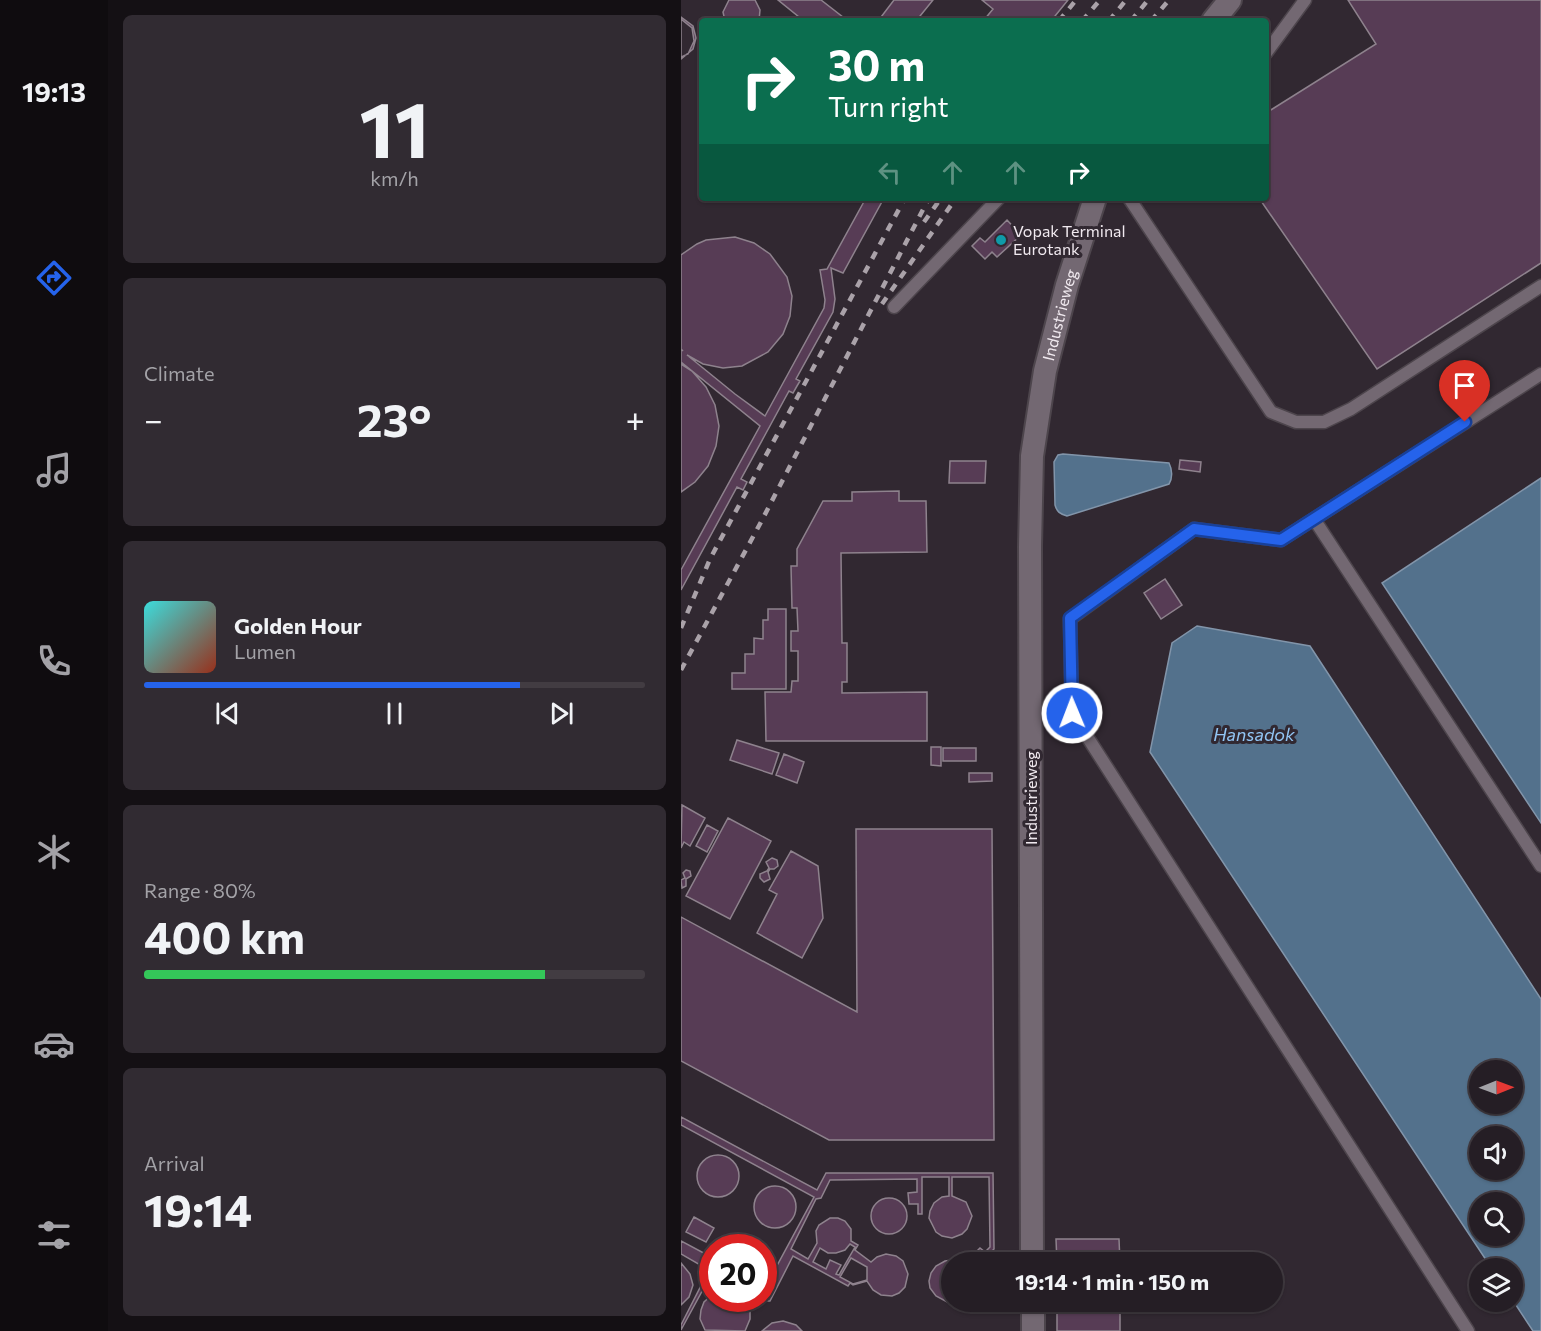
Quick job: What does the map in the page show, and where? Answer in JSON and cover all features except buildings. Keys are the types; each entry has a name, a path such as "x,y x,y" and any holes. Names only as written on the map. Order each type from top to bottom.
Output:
{"street":[{"path":"1215,18 1230,0"},
{"name":"Industrieweg","path":"1032,1252 1030,547 1032,456 1045,371 1067,285 1094,201"},
{"path":"1033,1312 1033,1331"}],"lane":[{"path":"1269,49 1305,0"},
{"path":"894,307 996,201"},
{"path":"1131,201 1272,412 1296,422 1324,422 1351,409 1541,286"},
{"path":"1468,1331 1072,713 1070,618 1194,529 1281,540 1541,374"},
{"path":"1314,519 1541,866"}],"water":[{"path":"1058,455 1169,463 1171,479 1169,484 1067,516 1059,512 1055,505 1054,462"},
{"path":"1541,478 1541,823 1382,583"},
{"name":"Hansadok","path":"1197,626 1310,646 1541,999 1541,1331 1533,1331 1521,1312 1523,1312 1523,1258 1485,1258 1477,1246 1523,1246 1523,1192 1469,1192 1469,1234 1150,752 1172,643"}],"railway":[{"path":"1061,18 1076,0"},
{"path":"1085,18 1100,0"},
{"path":"1111,18 1126,0"},
{"path":"1133,18 1148,0"},
{"path":"1154,18 1169,0"},
{"path":"681,628 710,559 903,201"},
{"path":"681,670 761,522 927,201"},
{"path":"924,222 939,201"},
{"path":"882,304 954,201"}],"place":[{"name":"Vopak Terminal Eurotank","path":"1001,240"}],"route":[{"path":"1072,713 1070,618 1194,529 1281,540 1465,422"}]}
